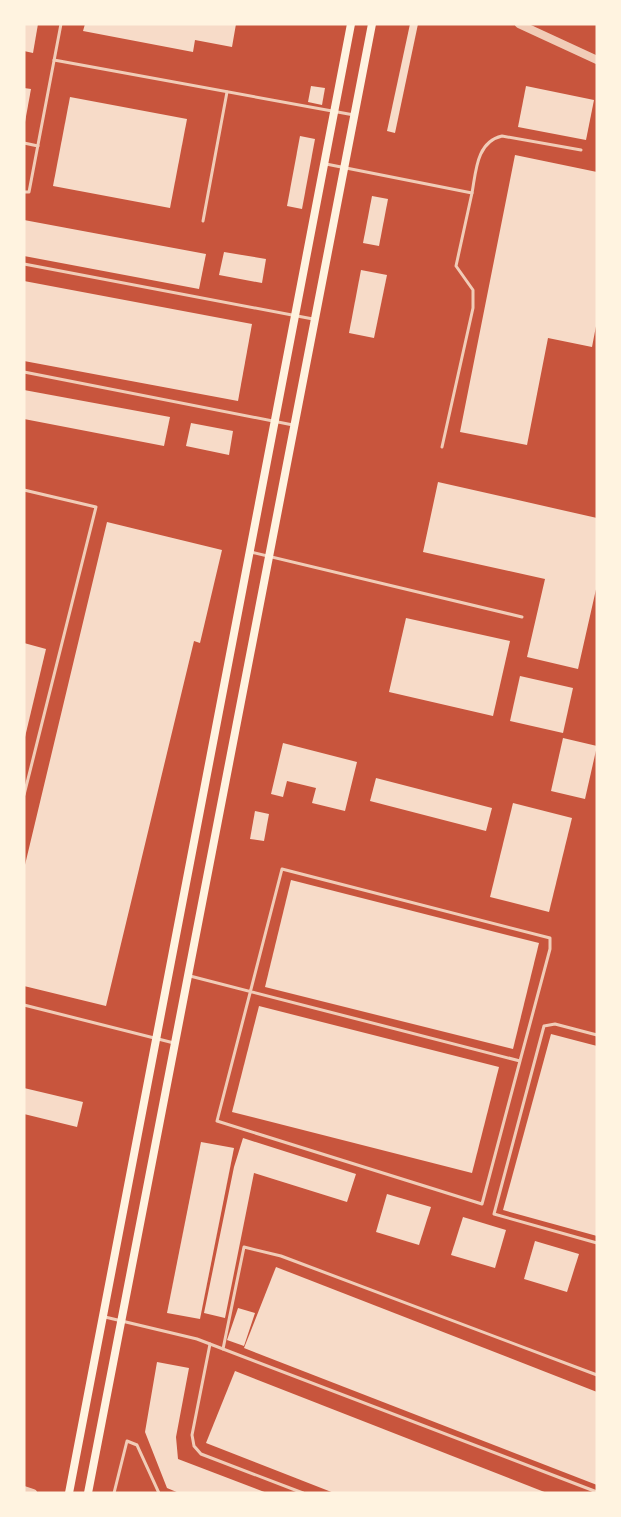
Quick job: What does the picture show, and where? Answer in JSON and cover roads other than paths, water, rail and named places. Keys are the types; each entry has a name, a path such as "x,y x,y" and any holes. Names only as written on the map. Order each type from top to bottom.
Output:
{"main road":[{"path":"69,1493 351,24"},
{"path":"88,1493 372,24"}],"street":[{"path":"519,24 597,60"},
{"path":"24,1490 33,1493"}],"lane":[{"path":"24,192 29,192 61,24"},
{"path":"54,60 355,116"},
{"path":"203,221 227,92"},
{"path":"442,447 473,308 473,290 456,266 480,153 494,138 502,136 581,150"},
{"path":"24,143 38,146"},
{"path":"324,164 472,194"},
{"path":"24,264 315,319"},
{"path":"24,372 295,425"},
{"path":"24,490 96,507 24,795"},
{"path":"250,552 522,617"},
{"path":"282,870 550,938 550,949 520,1061 482,1204 217,1121 282,870"},
{"path":"188,975 520,1061"},
{"path":"24,1005 175,1043"},
{"path":"597,1035 555,1024 544,1026 494,1214 597,1243"},
{"path":"223,1349 244,1247 281,1257 597,1375"},
{"path":"104,1316 210,1344 597,1492"},
{"path":"210,1344 192,1435 194,1446 201,1454 303,1493"},
{"path":"114,1493 127,1441 138,1444 159,1493"}]}
